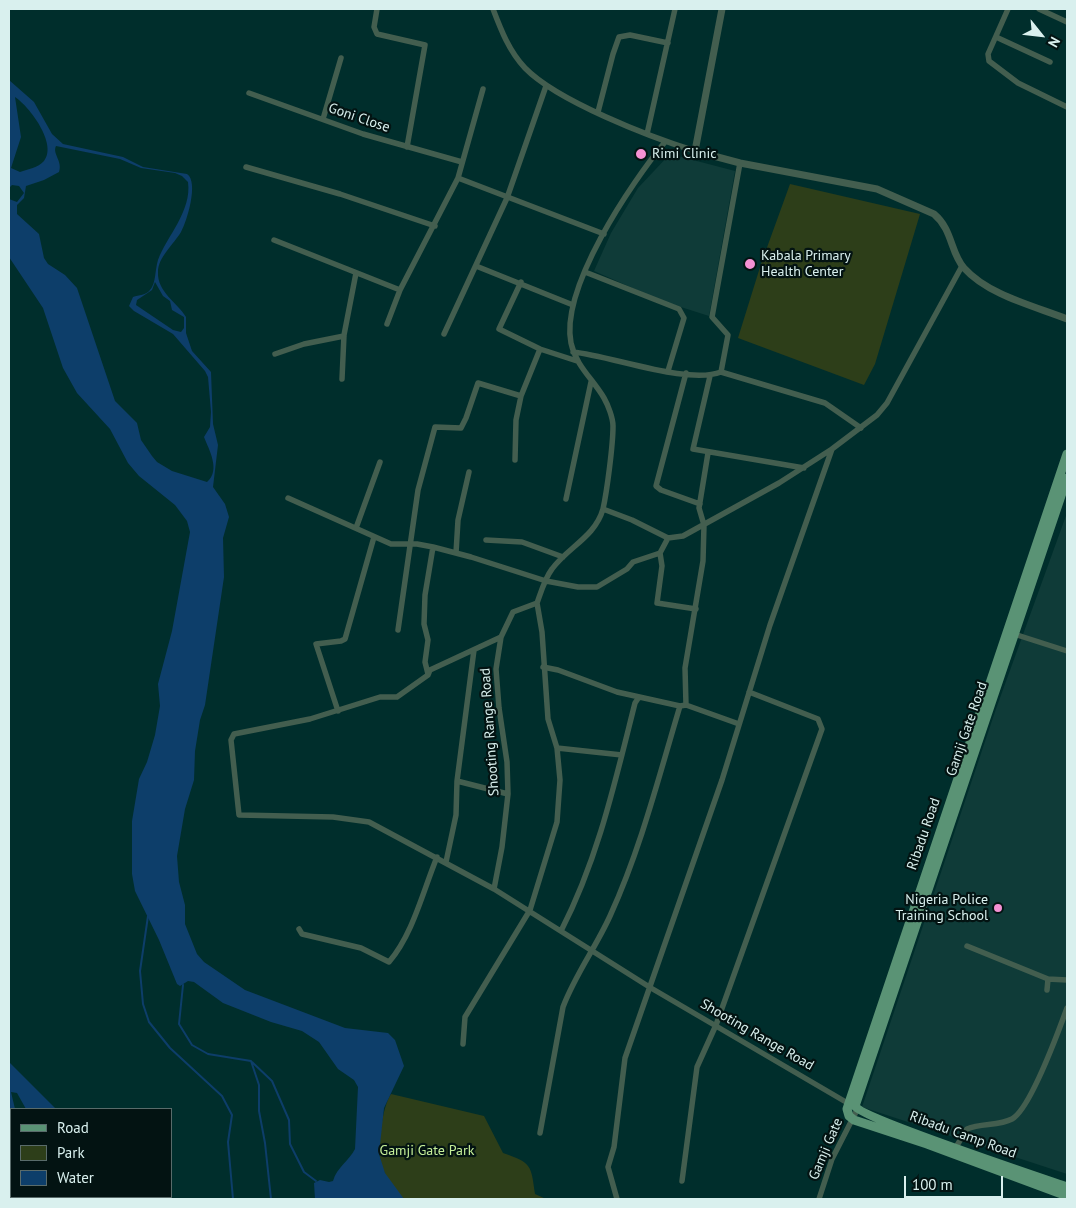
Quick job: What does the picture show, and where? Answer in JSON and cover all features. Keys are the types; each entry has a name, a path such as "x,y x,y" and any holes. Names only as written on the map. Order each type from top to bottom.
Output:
{"main road":[{"path":"989,695 1067,454"},
{"name":"Gamji Gate Road","path":"854,1105 989,695 1014,634 1067,478"},
{"path":"854,1105 847,1113 852,1119 927,1144 1067,1196"},
{"name":"Ribadu Camp Road","path":"854,1105 956,1147 1067,1187"}],"street":[{"path":"377,9 374,27 377,34 424,45 407,148"},
{"path":"493,9 508,46 525,68 546,86 665,142 740,163 877,188 934,214 948,230 962,266 986,286 1067,319"},
{"path":"648,134 675,9"},
{"path":"695,151 722,9"},
{"path":"1008,9 988,54 992,65 1018,83 1067,107"},
{"path":"1039,9 1067,22"},
{"path":"598,112 619,38 630,35 668,43"},
{"path":"996,38 1050,62"},
{"path":"323,118 341,58"},
{"path":"444,334 507,198 546,86"},
{"path":"386,324 400,290 435,226 458,178 483,89"},
{"name":"Goni Close","path":"249,94 407,148 462,162"},
{"path":"463,1044 465,1017 530,910 557,822 560,780 557,748 548,719 537,603 552,569 595,527 603,510 614,424 603,397 591,382 573,352 570,326 573,304 585,272 604,234 631,187 665,142"},
{"path":"721,372 728,335 712,317 740,163"},
{"path":"246,167 340,194 435,226"},
{"path":"458,178 604,234"},
{"path":"274,240 400,290"},
{"path":"476,266 521,282 573,304"},
{"path":"603,510 632,520 668,538 683,536 804,468 832,449 861,428 887,403 962,266"},
{"path":"585,272 679,309 684,318 668,371"},
{"path":"342,379 344,336 356,273"},
{"path":"521,282 499,330 540,349 577,360"},
{"path":"274,354 304,344 344,336"},
{"path":"515,460 516,420 521,396 540,349"},
{"path":"573,352 592,354 668,371 710,376 721,372 826,403 861,428"},
{"path":"686,373 656,486 661,490 700,504"},
{"path":"710,376 692,446 697,451 804,468"},
{"path":"566,499 591,382"},
{"path":"398,630 408,544 418,490 435,427 460,428 463,426 478,383 521,396"},
{"path":"616,1199 608,1166 614,1147 625,1058 722,780 770,625 832,449"},
{"path":"540,1133 562,1007 610,917 632,862 683,705 685,668 703,561 704,525 700,504 708,453"},
{"path":"356,528 380,462"},
{"path":"456,553 458,520 469,472"},
{"path":"288,498 391,544 433,547 546,581 578,587 597,587 638,560 660,553"},
{"path":"374,537 345,639 316,644 338,711 380,697 397,697 428,675 430,670 501,637"},
{"path":"668,538 660,553 662,566 658,604 696,609"},
{"path":"486,540 522,542 563,557"},
{"path":"428,675 425,662 428,640 424,624 425,595 433,547"},
{"name":"Shooting Range Road","path":"494,889 502,847 508,794 507,762 499,708 496,669 501,637 513,612 537,603"},
{"path":"1014,634 1067,651"},
{"path":"446,862 455,824 458,781 474,650"},
{"path":"543,667 558,670 617,692 683,705 739,724"},
{"path":"682,1181 697,1067 716,1025 822,729 818,719 749,692"},
{"path":"560,931 589,870 601,834 635,703 639,697"},
{"name":"Shooting Range Road","path":"338,711 310,719 252,729 232,736 237,813 242,816 318,816 369,822 437,857 530,910 650,988 854,1105"},
{"path":"557,748 622,755"},
{"path":"458,781 508,794"},
{"path":"300,930 302,934 314,938 361,948 389,962 396,955 437,857"},
{"path":"967,946 1048,979 1067,980"},
{"path":"1047,990 1048,979"},
{"path":"956,1147 967,1129 1009,1120 1020,1112 1047,1062 1067,1008"},
{"name":"Gamji Gate","path":"819,1199 832,1159 852,1119"}],"shaded area":[{"path":"670,154 735,171 709,316 662,301 594,271 611,233 638,188"},
{"name":"Nigeria Police Training School","path":"1067,513 1067,1174 862,1107 996,709"}],"green space":[{"path":"790,184 920,214 875,364 864,385 738,338 761,264"},
{"name":"Gamji Gate Park","path":"391,1094 484,1116 503,1153 520,1160 528,1166 531,1171 535,1194 546,1199 404,1199 387,1178 382,1168 380,1156 383,1118"}],"water":[{"path":"9,80 34,102 52,134 63,144 123,157 143,167 187,174 190,178 192,193 186,219 181,232 161,261 158,272 164,291 186,317 186,333 192,351 211,372 213,424 218,445 213,487 225,504 229,517 223,538 224,577 205,705 200,720 195,751 194,780 185,809 177,856 179,882 185,905 185,924 197,954 204,962 245,990 345,1028 388,1033 395,1040 404,1066 384,1108 379,1154 385,1173 404,1199 315,1199 314,1183 320,1180 333,1181 337,1172 355,1149 358,1087 354,1080 338,1069 319,1042 302,1031 271,1022 223,1003 194,982 188,981 180,986 177,984 159,940 135,891 132,874 132,821 139,779 147,762 155,735 160,706 158,684 172,631 190,532 187,521 175,505 139,476 128,463 110,429 77,393 63,368 43,308 9,257 9,199 17,202 24,193 19,186 12,185 9,188","holes":["15,97 34,117 45,136 47,145 47,154 44,161 36,167 20,172 11,168 21,137","56,146 120,159 141,168 175,173 182,176 188,182 188,193 183,213 158,260 152,287 146,293 133,297 129,306 134,311 173,334 208,377 211,412 210,427 204,437 214,466 211,477 207,482 172,471 157,462 152,456 141,440 137,423 115,401 77,288 65,275 48,264 44,258 39,234 17,214 17,205 24,198 26,186 44,180 59,172 60,164 55,149","155,282 163,296 170,301 172,310 184,317 184,328 181,332 173,330 136,305 137,300 152,290"]},
{"path":"9,1062 55,1108 25,1108 17,1093 11,1092 15,1108 10,1108 10,1198 20,1199 9,1199"}],"waterway":[{"path":"148,916 140,971 143,1004 149,1022 170,1048 222,1096 232,1115 228,1142 233,1199"},
{"path":"183,985 179,1024 192,1045 208,1054 251,1061 259,1085 259,1111 265,1143 271,1199"},
{"path":"252,1062 272,1081 289,1120 290,1144 304,1172 316,1181"}],"place":[{"name":"Rimi Clinic","path":"641,154"},
{"name":"Kabala Primary Health Center","path":"750,264"},
{"name":"Nigeria Police Training School","path":"998,908"}]}
